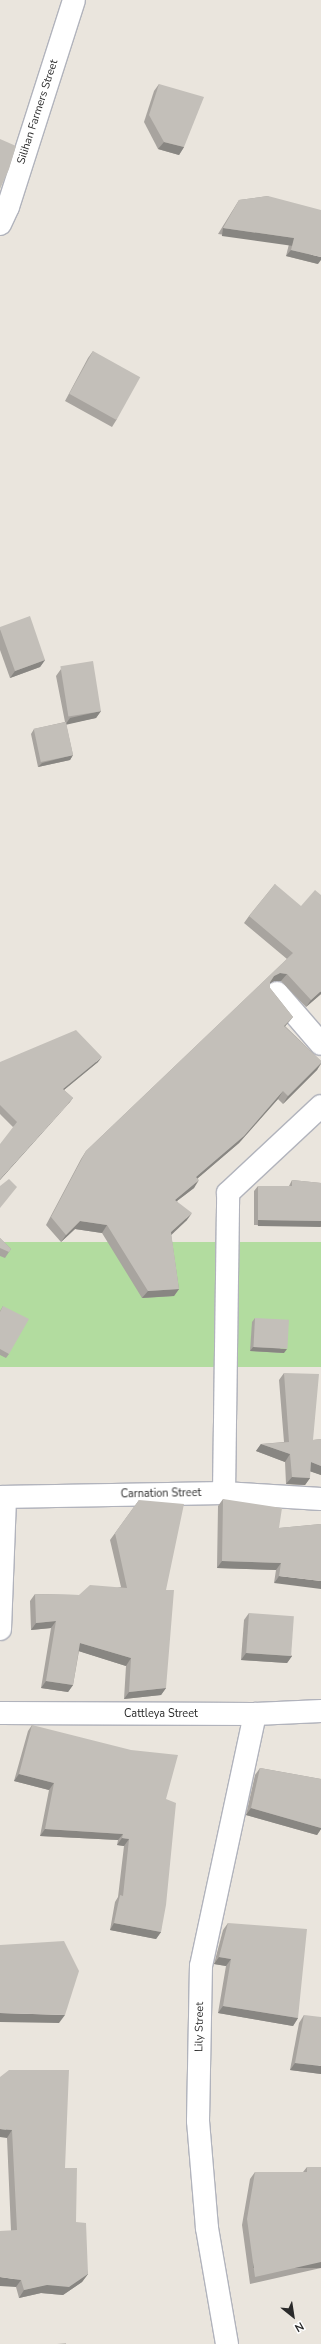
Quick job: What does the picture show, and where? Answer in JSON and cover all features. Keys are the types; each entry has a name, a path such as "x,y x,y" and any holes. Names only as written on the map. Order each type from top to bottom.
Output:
{"street":[{"name":"Silihan Farmers Street","path":"3,211 74,0"},
{"path":"277,993 321,1044"},
{"path":"224,1493 228,1193 321,1106"},
{"name":"Carnation Street","path":"3,1497 224,1493 321,1499"},
{"path":"0,1629 3,1497"},
{"name":"Cattleya Street","path":"0,1713 255,1714 321,1711"},
{"name":"Lily Street","path":"227,2344 207,2228 198,2120 201,1966 255,1714"}],"green space":[{"path":"0,1242 321,1242 321,1367 0,1367"}],"building":[{"path":"159,84 204,97 184,147 164,142 149,115"},
{"path":"0,139 16,146 9,169 0,189"},
{"path":"268,196 321,210 321,257 291,250 294,238 223,228 239,200"},
{"path":"93,351 140,377 116,420 69,394"},
{"path":"30,616 45,660 15,671 0,627"},
{"path":"93,661 101,711 68,717 60,666"},
{"path":"66,722 73,755 41,762 34,729"},
{"path":"275,884 301,906 315,890 321,895 321,991 311,1000 287,974 280,973 274,976 270,982 270,988 293,1017 284,1026 321,1061 321,1063 288,1096 283,1091 244,1136 196,1177 199,1180 175,1200 192,1213 171,1232 179,1289 148,1291 107,1225 80,1221 66,1235 51,1217 86,1151 293,953 249,916"},
{"path":"76,1030 102,1057 63,1089 73,1098 0,1179 0,1144 17,1122 0,1105 0,1062"},
{"path":"9,1179 17,1187 0,1208 0,1186"},
{"path":"292,1180 321,1183 321,1221 258,1220 258,1186 292,1186"},
{"path":"0,1238 11,1249 9,1252 0,1248"},
{"path":"3,1306 29,1319 9,1354 0,1349 0,1312"},
{"path":"255,1318 289,1320 287,1349 253,1347"},
{"path":"284,1373 319,1374 313,1440 321,1439 321,1466 311,1462 310,1478 292,1477 290,1454 261,1444 289,1442"},
{"path":"223,1499 282,1508 279,1528 321,1524 321,1581 279,1576 281,1563 222,1561"},
{"path":"139,1500 184,1504 166,1590 174,1590 166,1688 129,1692 131,1658 80,1643 73,1685 46,1681 56,1621 36,1623 35,1594 79,1595 90,1585 127,1588 115,1533"},
{"path":"249,1613 294,1616 291,1656 246,1653"},
{"path":"32,1725 131,1750 178,1755 166,1799 176,1803 166,1905 161,1932 114,1923 120,1895 123,1896 129,1839 122,1838 123,1834 45,1829 54,1783 19,1774"},
{"path":"260,1768 321,1779 321,1828 251,1808"},
{"path":"228,1923 307,1929 298,2018 223,2006 231,1959 219,1957"},
{"path":"64,1941 79,1971 65,2015 0,2013 0,1945"},
{"path":"304,2015 321,2017 321,2066 295,2063"},
{"path":"9,2070 69,2070 65,2168 77,2168 76,2222 86,2223 88,2274 69,2287 47,2285 24,2290 21,2280 0,2277 0,2231 17,2230 12,2130 0,2129 0,2077"},
{"path":"307,2167 321,2167 321,2262 255,2277 247,2219 255,2172 307,2172"}]}
